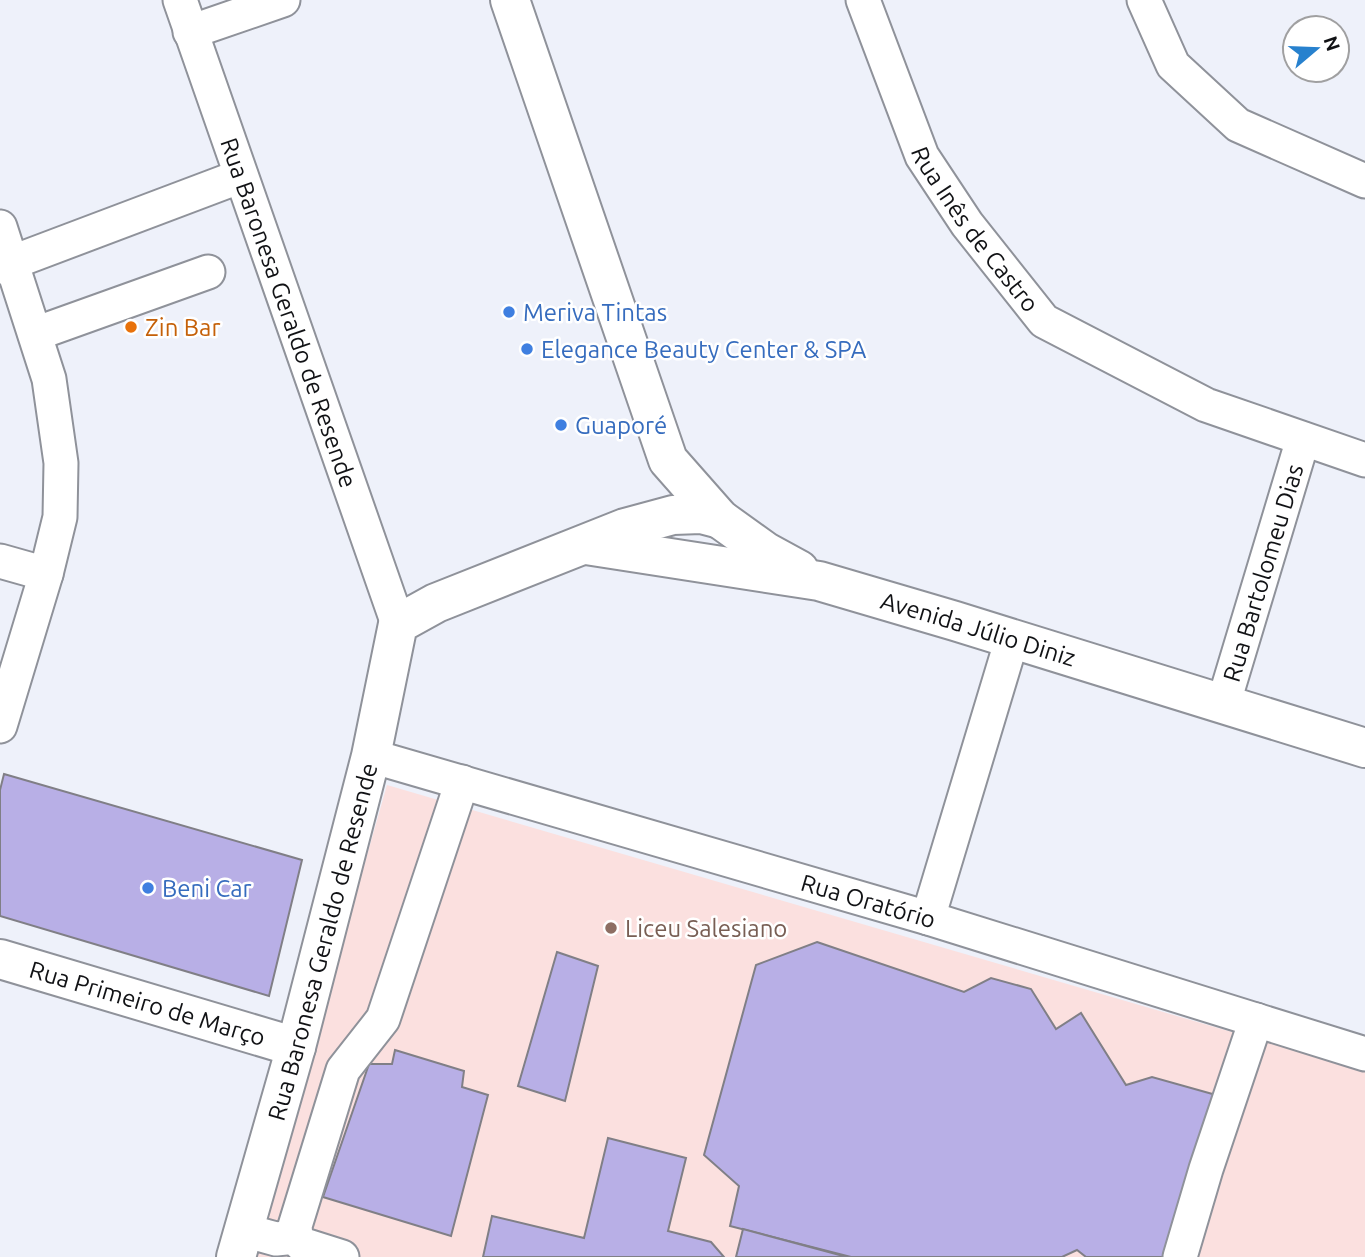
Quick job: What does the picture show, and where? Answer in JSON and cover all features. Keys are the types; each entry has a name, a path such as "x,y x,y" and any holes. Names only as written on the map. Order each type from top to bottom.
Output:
{"main road":[{"path":"510,0 668,460 720,519 766,552 820,581"},
{"path":"625,528 654,501 668,460"},
{"path":"398,624 436,603 625,528 673,515 701,514 720,519"},
{"name":"Avenida Júlio Diniz","path":"586,545 820,581 1365,748"},
{"name":"Rua Baronesa Geraldo de Resende","path":"239,1244 296,1047 371,755 398,624"},
{"name":"Rua Primeiro de Março","path":"0,959 296,1047"}],"street":[{"name":"Rua Baronesa Geraldo de Resende","path":"180,0 398,624"},
{"path":"190,32 283,0"},
{"name":"Rua Inês de Castro","path":"863,0 922,156 967,224 1044,321 1206,405 1365,460"},
{"path":"1144,0 1173,65 1238,125 1365,181"},
{"path":"6,265 241,176"},
{"path":"0,227 6,265 35,334 49,379 61,463 60,517 46,574 0,726"},
{"path":"35,334 208,272"},
{"name":"Rua Bartolomeu Dias","path":"1223,705 1303,439"},
{"path":"0,561 46,574"},
{"path":"928,918 1012,639"},
{"name":"Rua Oratório","path":"371,755 928,918 1365,1054"},
{"path":"342,1257 301,1244 296,1237 295,1226 343,1070 383,1019 462,782"},
{"path":"1180,1257 1256,1020"},
{"path":"239,1244 296,1237"}],"shaded area":[{"name":"Liceu Salesiano","path":"387,785 1365,1071 1365,1257 253,1257"}],"building":[{"name":"Beni Car","path":"4,774 302,860 269,996 0,916 0,790"},
{"path":"817,942 964,992 991,978 1031,989 1056,1029 1081,1013 1126,1085 1152,1077 1216,1095 1173,1257 1086,1257 1077,1250 1062,1257 851,1257 730,1226 739,1186 704,1155 756,965"},
{"path":"557,952 598,966 565,1101 518,1086"},
{"path":"395,1050 464,1071 462,1087 488,1095 451,1236 323,1197 369,1064 392,1064"},
{"path":"608,1138 686,1158 668,1231 711,1242 724,1257 483,1257 492,1216 584,1238"},
{"path":"743,1229 847,1257 736,1257"}],"place":[{"name":"Meriva Tintas","path":"509,312"},
{"name":"Zin Bar","path":"131,327"},
{"name":"Elegance Beauty Center & SPA","path":"527,349"},
{"name":"Guaporé","path":"561,425"},
{"name":"Beni Car","path":"148,888"},
{"name":"Liceu Salesiano","path":"611,928"}]}
